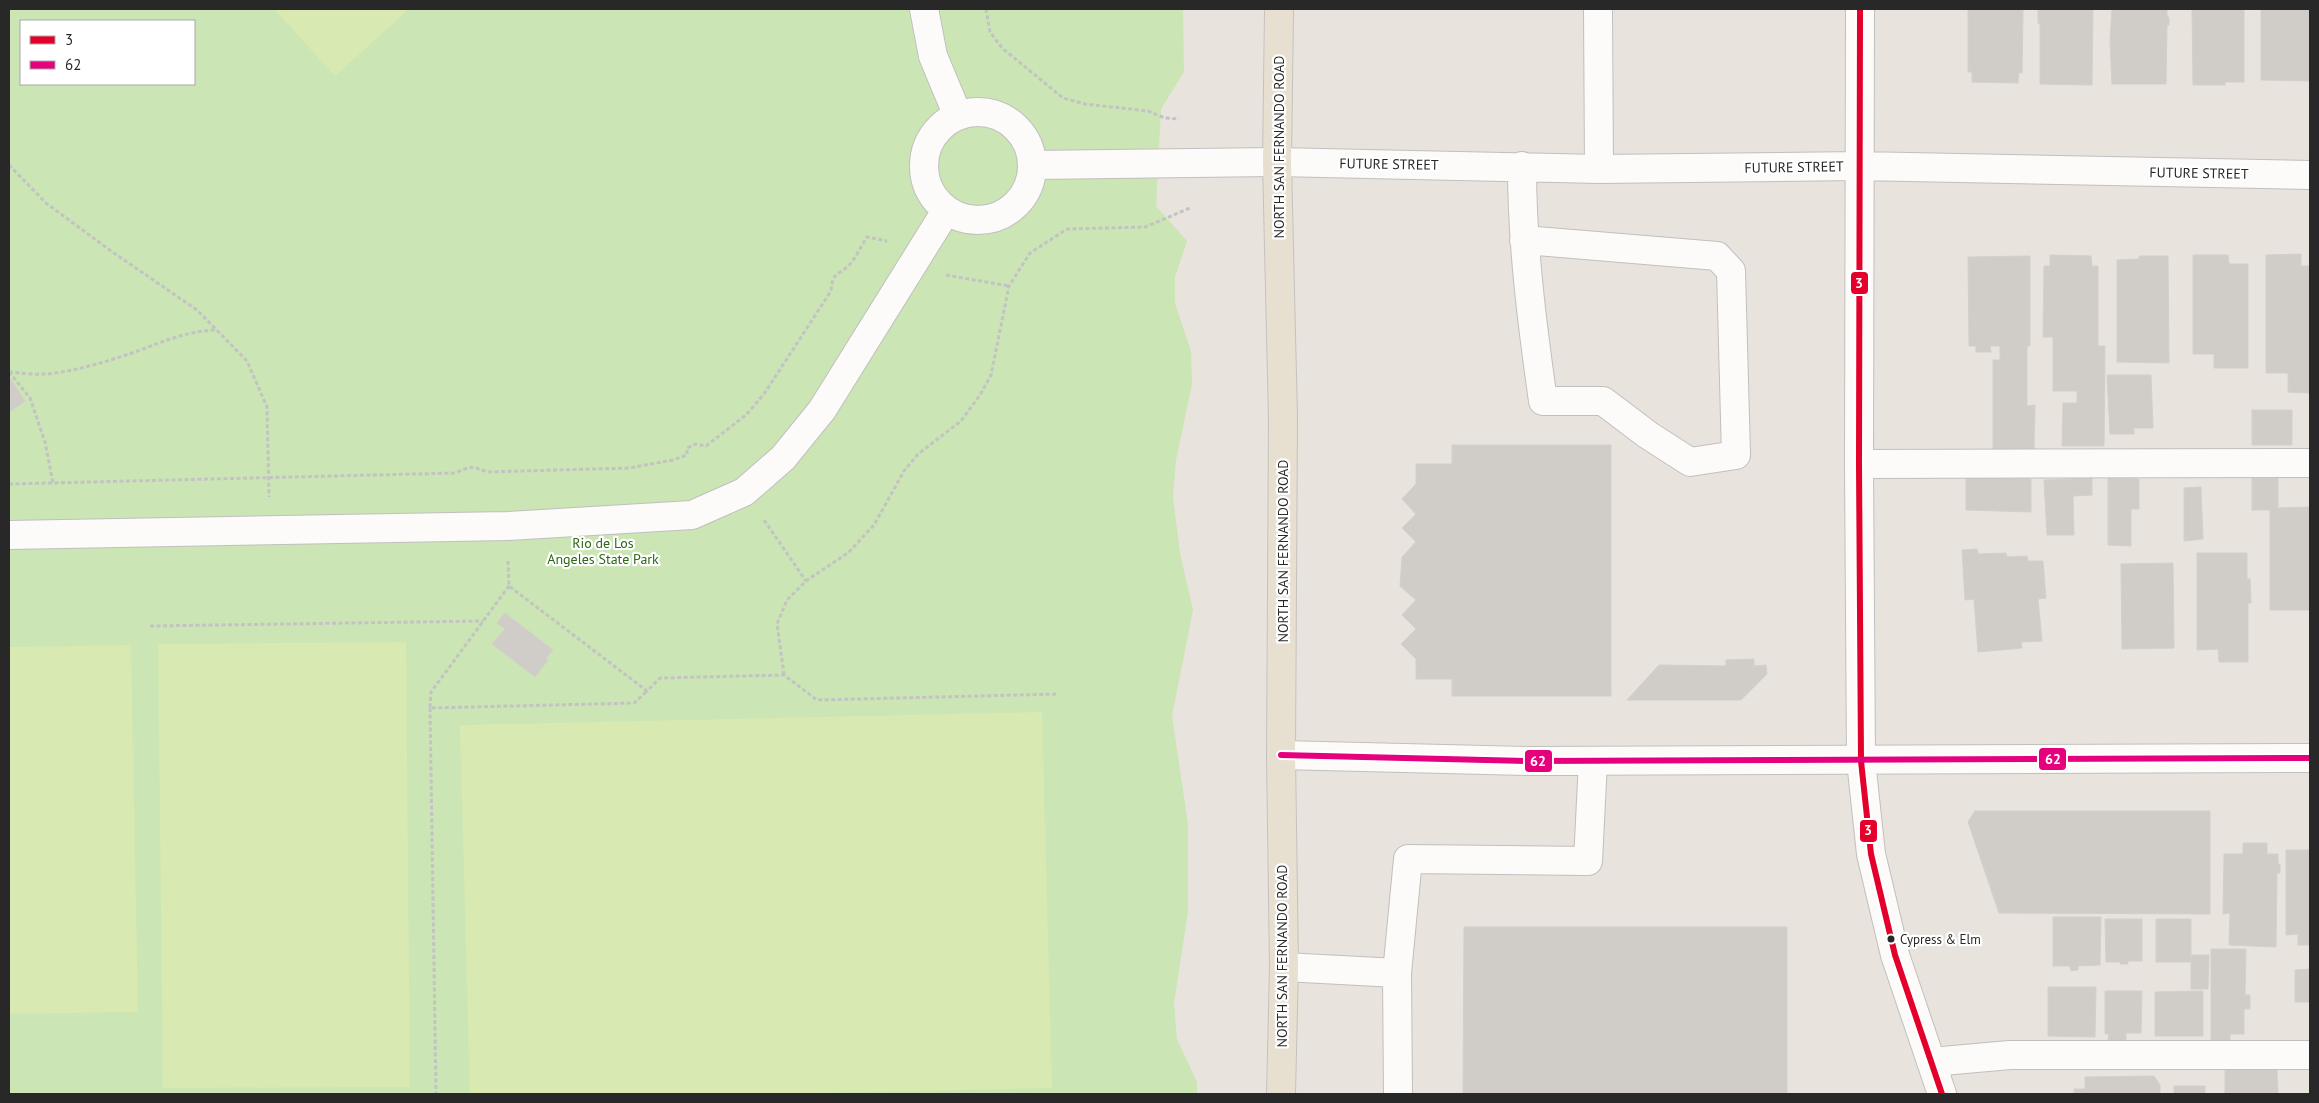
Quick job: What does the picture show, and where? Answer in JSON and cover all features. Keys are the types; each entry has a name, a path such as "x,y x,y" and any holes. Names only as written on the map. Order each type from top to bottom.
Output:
{"main road":[{"name":"NORTH SAN FERNANDO ROAD","path":"1279,9 1277,162 1284,419 1281,755 1284,967 1281,1094"}],"street":[{"path":"924,9 933,56 958,116"},
{"path":"1598,9 1599,169"},
{"path":"1860,9 1858,464 1861,761 1871,854 1895,955 1942,1094"},
{"path":"974,112 992,113 1008,120 1021,133 1030,147 1033,165 1031,182 1023,197 1012,210 996,218 979,221 962,219 946,211 935,199 927,184 924,168 926,151 932,137 943,124 958,116 974,112"},
{"name":"FUTURE STREET","path":"1033,165 1277,162 1599,169 1859,166 2310,175"},
{"path":"1522,166 1524,240 1531,320 1543,402 1603,401 1648,435 1690,462 1736,455 1731,271 1717,256 1524,240"},
{"path":"9,535 508,526 692,515 744,492 783,458 822,410 946,211"},
{"path":"1858,464 2310,463"},
{"path":"1281,755 1594,762 2310,758"},
{"path":"1398,1094 1397,973 1408,859 1588,861 1594,762"},
{"path":"1284,967 1397,973"},
{"path":"1931,1062 2010,1055 2310,1055"}],"path":[{"path":"986,9 990,32 1002,48 1063,98 1085,104 1148,111 1166,118 1179,119"},
{"path":"9,165 46,203 111,251 197,310 247,361 267,407 270,529"},
{"path":"784,674 777,624 787,600 806,581 849,552 874,525 904,471 918,454 961,421 980,395 991,375 1009,286 1030,253 1067,229 1145,227 1190,208"},
{"path":"9,484 456,473 468,467 487,472 629,468 673,460 687,455 687,448 696,444 706,446 746,415 764,394 831,292 832,281 838,271 847,267 868,237 880,238 894,244 941,274 1009,286"},
{"path":"9,372 46,374 91,366 130,354 166,339 199,331 216,330"},
{"path":"9,372 30,398 45,442 53,483"},
{"path":"744,492 806,581"},
{"path":"436,1094 431,692 509,586 508,526"},
{"path":"509,586 647,691"},
{"path":"150,626 484,621"},
{"path":"430,708 634,703 660,678 784,674 817,700 1058,694"}],"green space":[{"name":"Rio de Los Angeles State Park","path":"9,9 1183,9 1184,72 1161,109 1156,206 1187,241 1175,277 1175,303 1191,351 1192,384 1176,460 1173,497 1180,553 1193,610 1172,716 1188,824 1188,912 1174,1003 1177,1039 1197,1082 1197,1094 9,1094"},
{"path":"274,9 409,9 335,76"},
{"path":"406,642 410,1087 163,1088 158,644"},
{"path":"131,645 138,1012 9,1014 9,647"},
{"path":"1042,712 1052,1088 773,1094 470,1094 460,725"}],"building":[{"path":"1968,9 2023,9 2022,73 2019,72 2018,83 1972,82 1972,72 1968,72"},
{"path":"2038,9 2093,9 2092,85 2040,84 2040,24 2038,23"},
{"path":"2112,9 2167,9 2169,25 2167,25 2166,84 2112,84 2110,41"},
{"path":"2192,9 2244,9 2244,82 2225,82 2225,85 2193,85"},
{"path":"2261,9 2310,9 2310,81 2261,80"},
{"path":"2301,254 2301,266 2310,266 2310,393 2288,392 2288,373 2266,373 2266,255"},
{"path":"2050,255 2091,256 2092,266 2098,266 2098,346 2105,346 2104,446 2062,446 2063,403 2077,403 2077,391 2053,391 2053,337 2043,337 2044,266 2050,266"},
{"path":"2193,255 2228,255 2229,264 2248,264 2248,368 2214,368 2214,354 2193,354"},
{"path":"2030,256 2030,346 2027,346 2027,406 2035,405 2034,449 1993,450 1993,360 2000,360 2000,346 1990,346 1991,352 1976,352 1976,346 1969,346 1968,257"},
{"path":"2139,256 2168,256 2169,363 2117,362 2117,260 2139,259"},
{"path":"2107,375 2151,375 2153,428 2134,428 2134,434 2110,434"},
{"path":"9,377 25,401 9,412"},
{"path":"2252,410 2292,410 2292,445 2252,445"},
{"path":"1452,445 1611,445 1611,696 1452,696 1452,679 1416,679 1416,659 1401,644 1416,629 1402,615 1416,600 1400,586 1402,557 1416,542 1402,528 1416,514 1402,499 1416,484 1416,464 1452,464"},
{"path":"1966,478 2031,479 2031,512 1966,510"},
{"path":"2092,478 2092,495 2073,496 2074,535 2047,535 2044,480"},
{"path":"2108,478 2139,479 2139,509 2131,509 2131,546 2108,545"},
{"path":"2252,478 2278,478 2278,508 2310,507 2310,610 2270,610 2270,510 2252,510"},
{"path":"2201,487 2203,539 2184,541 2184,488"},
{"path":"1977,549 1978,554 2006,553 2007,557 2027,556 2028,561 2043,561 2046,598 2038,599 2042,641 2021,642 2022,648 1978,652 1974,599 1965,600 1962,550"},
{"path":"2197,553 2247,553 2247,579 2250,579 2251,603 2248,603 2248,662 2219,662 2218,649 2197,650"},
{"path":"2173,563 2174,648 2122,649 2121,564"},
{"path":"505,613 553,650 535,677 492,644 505,629 497,623"},
{"path":"1754,659 1754,666 1766,665 1767,674 1741,700 1627,700 1659,665 1726,666 1726,660"},
{"path":"1975,811 2210,811 2210,914 1999,913 1968,822"},
{"path":"2243,843 2267,843 2267,854 2278,854 2280,873 2277,873 2276,947 2229,945 2230,913 2223,914 2224,854 2243,854"},
{"path":"2286,850 2310,850 2310,945 2298,945 2298,934 2286,935"},
{"path":"2053,917 2101,917 2100,965 2078,966 2078,970 2071,971 2070,966 2053,966"},
{"path":"2105,919 2142,919 2142,961 2128,961 2128,964 2106,962"},
{"path":"2156,919 2191,919 2191,962 2156,962"},
{"path":"1464,927 1787,927 1787,1094 1463,1094"},
{"path":"2211,949 2246,949 2245,995 2250,995 2250,1009 2244,1009 2244,1034 2230,1034 2230,1045 2211,1045"},
{"path":"2191,955 2209,955 2208,989 2191,989"},
{"path":"2310,969 2310,1002 2295,1002 2295,970"},
{"path":"2048,987 2096,987 2095,1037 2048,1036"},
{"path":"2105,991 2142,991 2141,1033 2126,1033 2126,1041 2108,1040 2109,1034 2105,1034"},
{"path":"2203,991 2203,1036 2155,1036 2155,992"},
{"path":"2225,1069 2277,1070 2278,1094 2225,1094"},
{"path":"2154,1076 2160,1085 2160,1094 2074,1094 2074,1089 2085,1089 2085,1077"},
{"path":"2174,1086 2205,1086 2205,1094 2174,1094"}],"transit line":[{"name":"3","path":"1860,9 1859,464 1861,761 1871,854 1895,955 1942,1094"},
{"name":"62","path":"1281,755 1529,761 2310,758"}],"place":[{"name":"Cypress & Elm","path":"1891,939"}]}
